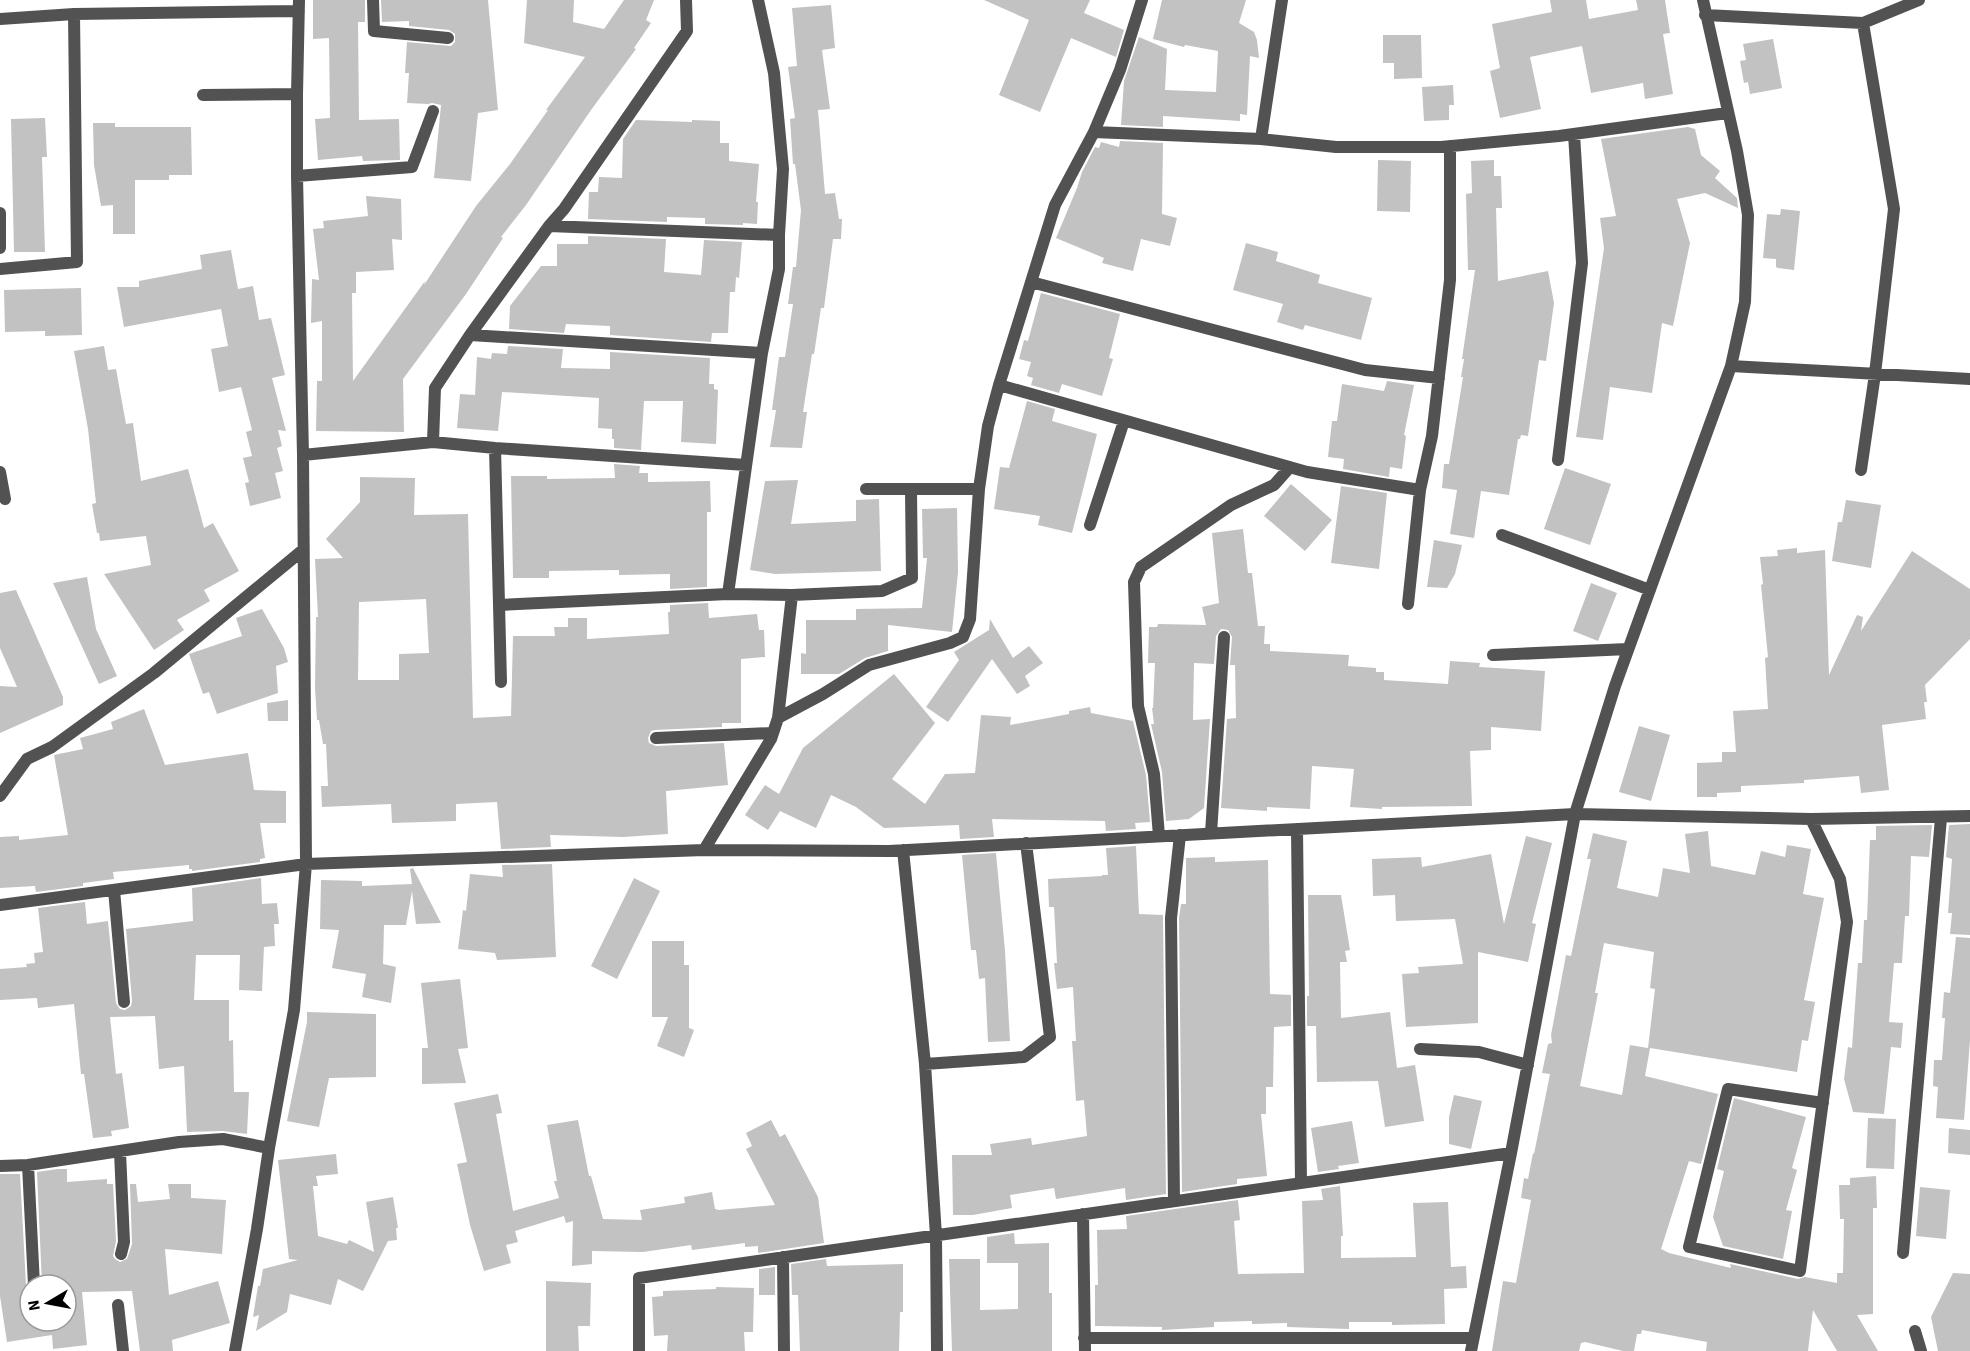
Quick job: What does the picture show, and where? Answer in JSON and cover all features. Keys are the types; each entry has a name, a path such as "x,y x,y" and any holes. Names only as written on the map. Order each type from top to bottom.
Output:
{"street":[{"path":"373,0 374,31 448,38"},
{"path":"433,442 435,388 470,335 549,226 564,209 687,31 686,0"},
{"path":"728,594 762,353 779,269 783,169 774,72 758,0"},
{"path":"778,718 823,694 869,665 950,643 963,637 970,619 980,489 988,426 999,385 1055,205 1094,132 1120,70 1142,0"},
{"path":"1261,139 1282,0"},
{"path":"1471,1351 1575,814 1628,648 1731,366 1745,302 1748,215 1737,151 1703,0"},
{"path":"1705,15 1863,23 1919,0"},
{"path":"0,19 299,5 297,176 303,455 306,864 294,1010 235,1351"},
{"path":"0,269 77,262 74,14"},
{"path":"1861,470 1875,374 1894,209 1863,23"},
{"path":"203,96 297,94"},
{"path":"297,176 412,167 433,111"},
{"path":"1094,132 1261,139 1336,147 1450,146 1574,134 1727,113"},
{"path":"1557,460 1582,263 1574,134"},
{"path":"1408,604 1420,490 1432,436 1450,280 1450,146"},
{"path":"0,213 0,248"},
{"path":"549,226 779,235"},
{"path":"1031,282 1365,370 1439,378"},
{"path":"470,335 762,353"},
{"path":"1731,366 1970,379"},
{"path":"999,385 1307,472 1420,490"},
{"path":"1090,525 1124,421"},
{"path":"303,455 433,442 746,465"},
{"path":"495,448 501,682"},
{"path":"1159,836 1154,774 1138,706 1134,582 1141,567 1231,505 1274,485 1290,467"},
{"path":"0,472 5,499"},
{"path":"866,489 980,489"},
{"path":"499,605 728,594 792,596 882,591 912,578 911,490"},
{"path":"1502,535 1650,590"},
{"path":"0,796 27,759 52,747 154,673 303,549"},
{"path":"704,850 771,739 778,718 792,596"},
{"path":"1211,833 1224,637"},
{"path":"1493,655 1628,648"},
{"path":"656,738 772,733"},
{"path":"0,905 306,864 704,850 903,850 1575,814 1811,819 1970,816"},
{"path":"1903,1252 1941,818"},
{"path":"1811,819 1840,879 1847,922 1823,1102 1800,1271 1689,1247 1728,1089 1823,1102"},
{"path":"1297,829 1301,1184"},
{"path":"1174,1201 1171,918 1180,835"},
{"path":"925,1064 1024,1057 1050,1037 1026,843"},
{"path":"903,850 925,1064 936,1236 937,1351"},
{"path":"114,890 124,1002"},
{"path":"1420,1049 1479,1052 1528,1065"},
{"path":"0,1166 28,1165 179,1142 223,1139 269,1148"},
{"path":"120,1152 124,1242 121,1254"},
{"path":"639,1351 639,1278 1511,1153"},
{"path":"28,1165 33,1273"},
{"path":"1083,1214 1084,1351"},
{"path":"783,1257 784,1351"},
{"path":"118,1305 123,1351"},
{"path":"1915,1331 1921,1351"},
{"path":"1084,1338 1473,1338"}],"building":[{"path":"313,0 365,0 365,22 358,22 359,120 399,119 400,160 363,161 362,156 318,160 315,119 330,118 329,38 313,39"},
{"path":"381,0 488,0 498,110 478,113 471,181 434,178 441,105 407,103 409,73 405,73 407,42 451,46 455,42 455,34 449,30 409,26 409,21 382,22"},
{"path":"527,0 574,0 573,22 604,29 624,0 654,0 646,20 651,23 634,48 636,49 501,237 503,238 466,294 403,379 404,432 316,431 317,381 322,381 322,321 311,323 312,279 319,280 313,229 324,228 323,221 368,216 366,196 401,199 402,240 392,239 394,270 356,272 356,293 352,293 353,381 425,281 424,285 476,206 510,164 585,57 524,43"},
{"path":"984,0 1090,0 1084,13 1124,30 1116,57 1071,38 1040,112 999,95 1029,20"},
{"path":"1162,0 1246,0 1239,23 1254,32 1259,58 1250,56 1247,115 1240,114 1240,121 1163,116 1163,127 1121,125 1124,81 1139,37 1167,49 1165,90 1216,92 1218,51 1185,45 1184,47 1153,39"},
{"path":"1550,0 1586,0 1589,19 1638,10 1636,0 1665,0 1670,33 1663,34 1673,94 1645,99 1643,83 1591,93 1582,46 1530,57 1541,109 1500,118 1490,71 1500,68 1492,24 1552,12"},
{"path":"831,5 835,48 822,50 830,109 818,110 825,194 835,193 839,219 842,219 841,239 833,239 824,308 821,308 803,412 807,412 802,448 770,447 776,410 772,410 779,357 785,357 793,304 788,304 793,267 796,267 801,210 795,164 793,164 790,119 795,118 788,67 797,66 792,8"},
{"path":"1383,35 1421,35 1422,78 1394,79 1394,63 1383,63"},
{"path":"1773,39 1782,88 1750,94 1748,82 1744,83 1740,61 1746,60 1743,44"},
{"path":"1453,85 1454,105 1449,105 1449,120 1424,121 1422,87"},
{"path":"45,118 47,157 42,157 45,252 14,252 11,119"},
{"path":"636,120 720,121 720,143 729,143 729,161 759,164 757,224 705,224 705,218 667,217 667,222 588,219 589,192 598,192 599,177 622,178 623,139"},
{"path":"93,123 115,123 115,127 191,127 192,175 169,175 169,180 135,180 135,234 113,234 113,205 101,206 94,165"},
{"path":"1688,127 1695,129 1701,155 1720,171 1715,178 1737,198 1738,208 1705,193 1677,199 1690,243 1673,326 1662,323 1652,393 1610,387 1603,440 1576,437 1604,248 1600,218 1616,216 1601,139"},
{"path":"1120,141 1163,143 1162,214 1177,218 1170,246 1141,239 1133,271 1102,263 1104,258 1056,238 1082,172 1095,147 1099,148 1101,142 1119,147"},
{"path":"1378,160 1411,161 1410,212 1377,211"},
{"path":"1494,160 1494,176 1501,176 1502,208 1496,208 1498,281 1548,271 1554,303 1546,361 1539,360 1528,436 1521,435 1518,439 1509,495 1481,491 1474,538 1450,534 1457,490 1442,488 1444,464 1449,464 1463,377 1461,377 1464,359 1462,359 1475,270 1468,270 1466,194 1472,193 1471,161"},
{"path":"1781,209 1800,211 1794,270 1778,268 1776,259 1763,258 1767,214 1780,215"},
{"path":"588,236 666,239 664,272 701,275 704,240 742,242 739,278 736,277 735,292 730,292 728,333 712,333 711,342 610,335 610,326 566,324 564,333 509,329 510,306 541,266 557,266 557,244 588,244"},
{"path":"1246,243 1278,252 1276,261 1320,275 1318,283 1372,298 1361,340 1305,325 1303,330 1277,322 1283,304 1233,290"},
{"path":"231,250 238,289 253,286 259,320 271,318 285,375 272,378 286,431 278,430 282,446 277,448 283,471 275,473 281,498 250,506 245,483 249,482 243,458 252,456 246,432 252,430 241,387 219,392 211,349 228,346 221,309 124,327 117,287 139,287 139,281 202,269 200,255"},
{"path":"81,288 82,335 45,336 45,331 5,332 4,290"},
{"path":"1041,293 1120,314 1109,358 1113,359 1102,396 1062,384 1059,393 1031,385 1033,378 1027,376 1031,362 1019,359 1024,340 1028,341"},
{"path":"104,346 108,370 116,369 126,424 133,423 141,481 188,469 204,528 213,523 239,571 204,590 210,601 177,620 184,630 154,650 104,574 151,565 146,536 100,541 92,504 96,503 88,429 74,351"},
{"path":"508,346 563,349 561,368 610,369 610,352 710,358 709,384 714,384 714,389 718,390 716,444 681,442 683,401 644,401 641,450 614,448 612,429 598,428 599,398 502,392 498,431 457,428 460,394 475,395 477,357 491,359 492,353 507,354"},
{"path":"1387,381 1414,385 1404,435 1406,436 1402,469 1390,467 1389,477 1343,469 1344,459 1328,457 1332,421 1337,421 1342,384 1384,391"},
{"path":"1027,401 1055,409 1052,421 1097,434 1072,533 1038,525 1040,516 994,509 1000,467 1009,468"},
{"path":"614,464 640,466 639,473 648,473 648,482 710,481 711,512 707,512 707,587 670,589 670,574 619,575 619,570 549,571 549,578 513,578 511,476 547,476 547,479 615,478"},
{"path":"1565,468 1611,484 1590,545 1544,529"},
{"path":"360,477 415,478 414,515 468,514 473,718 511,716 513,636 555,636 554,627 568,627 568,618 587,618 587,639 669,634 670,605 708,603 709,618 757,614 759,630 764,630 765,657 741,659 741,723 722,723 722,727 655,730 651,731 648,738 649,743 656,746 724,743 728,785 666,791 668,834 623,837 550,835 551,847 501,849 497,802 456,804 456,821 392,823 391,804 322,807 321,786 328,786 326,744 323,744 319,720 317,720 315,688 316,617 318,617 315,559 343,558 326,539 360,502","holes":["426,599 429,653 399,654 399,680 358,680 359,602"]},
{"path":"798,480 791,524 856,521 856,500 879,499 881,571 775,574 750,570 765,481"},
{"path":"1291,484 1332,520 1305,551 1264,516"},
{"path":"1341,486 1387,493 1379,569 1331,563"},
{"path":"1846,500 1881,505 1871,568 1832,561 1838,522 1842,522"},
{"path":"957,508 958,572 952,632 888,625 888,651 865,658 839,674 801,674 801,653 806,654 806,620 856,620 856,609 922,608 927,558 923,558 922,509"},
{"path":"1243,529 1248,573 1252,573 1258,626 1265,626 1264,644 1270,644 1270,651 1349,655 1348,666 1376,668 1376,672 1384,672 1384,680 1448,684 1450,661 1480,663 1479,667 1545,671 1541,731 1491,727 1491,750 1470,751 1472,806 1382,807 1382,809 1350,807 1354,769 1312,766 1310,809 1267,807 1267,811 1221,808 1227,719 1236,718 1235,665 1230,665 1232,637 1228,630 1221,629 1216,636 1214,664 1194,663 1193,720 1210,719 1204,808 1189,819 1166,821 1162,772 1151,724 1154,724 1152,708 1155,663 1148,663 1149,627 1157,627 1158,624 1206,625 1202,607 1219,603 1212,533"},
{"path":"1434,540 1462,545 1455,574 1447,588 1427,587"},
{"path":"1797,548 1797,553 1825,550 1829,675 1857,615 1863,617 1861,631 1912,551 1970,589 1970,639 1925,685 1926,719 1882,725 1889,790 1861,793 1859,776 1804,780 1804,783 1741,786 1741,792 1717,793 1717,797 1697,797 1697,763 1722,762 1722,752 1736,752 1733,711 1768,709 1765,658 1768,657 1760,557 1778,556 1777,550"},
{"path":"87,577 96,629 117,676 99,684 53,583"},
{"path":"1591,583 1617,593 1598,641 1573,631"},
{"path":"16,590 63,697 63,705 0,733 0,686 17,687 0,648 0,593"},
{"path":"262,609 284,648 288,662 276,666 278,693 217,714 209,692 203,694 189,654 242,636 236,618"},
{"path":"990,619 1013,658 1029,646 1043,663 1025,676 1030,686 1017,694 992,659 948,722 926,707 959,660 954,652 989,630"},
{"path":"894,674 935,723 892,779 925,804 945,774 975,773 981,715 1011,717 1010,725 1069,714 1069,711 1090,707 1091,713 1133,721 1146,775 1150,822 1135,823 1136,829 1106,831 1105,821 992,819 994,837 960,839 959,825 884,828 856,807 831,795 816,828 780,811 768,830 745,815 765,785 779,794 803,748"},
{"path":"288,700 288,721 268,721 267,703"},
{"path":"144,709 165,765 248,753 254,790 286,791 286,823 260,823 265,858 260,859 260,862 192,871 189,865 113,872 114,879 83,883 83,886 36,892 35,886 0,888 0,837 19,836 19,840 68,835 54,755 83,749 80,738 113,729 111,722"},
{"path":"1639,726 1670,735 1651,801 1619,792"},
{"path":"1970,824 1970,935 1950,934 1952,913 1948,913 1952,859 1946,857 1949,825"},
{"path":"1932,825 1929,857 1911,856 1909,916 1905,916 1902,963 1894,963 1889,1022 1903,1023 1901,1048 1891,1047 1884,1114 1853,1112 1844,1079 1848,1047 1852,1048 1858,963 1862,963 1864,920 1867,920 1870,840 1876,840 1876,826"},
{"path":"1708,831 1711,866 1755,875 1761,851 1785,857 1787,845 1811,849 1803,894 1824,898 1804,1000 1815,1002 1808,1041 1802,1040 1797,1072 1650,1048 1645,1076 1718,1094 1701,1164 1689,1161 1661,1249 1731,1268 1730,1264 1798,1279 1805,1277 1837,1283 1837,1273 1843,1273 1844,1219 1840,1219 1839,1185 1850,1185 1850,1178 1876,1176 1877,1208 1873,1208 1873,1314 1857,1315 1878,1351 1837,1351 1813,1310 1808,1351 1706,1351 1707,1342 1642,1330 1641,1334 1637,1334 1634,1351 1623,1351 1585,1342 1581,1343 1579,1351 1492,1351 1503,1281 1516,1283 1531,1200 1521,1198 1524,1178 1528,1179 1550,1074 1542,1073 1548,1044 1552,1043 1551,1035 1566,955 1571,956 1591,859 1587,859 1593,833 1627,841 1617,888 1658,897 1663,868 1690,873 1685,834","holes":["1604,943 1654,952 1650,988 1655,989 1648,1048 1630,1045 1622,1095 1580,1086 1598,993 1595,993"]},
{"path":"1526,836 1552,843 1532,923 1536,924 1528,962 1478,952 1478,1023 1406,1027 1402,974 1419,973 1418,967 1463,964 1455,919 1396,921 1395,895 1373,896 1372,859 1421,857 1422,867 1491,854 1504,924"},
{"path":"1136,846 1139,914 1163,915 1166,1194 1126,1200 1125,1188 1056,1199 1054,1188 1010,1195 1012,1208 973,1215 953,1215 952,1155 992,1155 990,1144 1031,1138 1032,1145 1087,1136 1084,1100 1076,1101 1072,1041 1076,1041 1073,987 1057,989 1054,963 1057,963 1054,907 1049,907 1048,879 1108,875 1106,848"},
{"path":"996,853 1010,1041 988,1042 985,978 979,979 976,950 971,950 962,855"},
{"path":"1215,857 1215,862 1268,860 1270,994 1291,995 1291,1026 1274,1027 1273,1087 1266,1087 1266,1114 1261,1114 1267,1176 1237,1179 1237,1184 1182,1192 1179,918 1181,904 1186,904 1186,858"},
{"path":"552,864 556,957 497,960 495,953 458,949 463,910 466,911 470,874 503,877 502,865"},
{"path":"413,868 441,923 416,924 412,891 406,925 384,925 383,964 396,967 391,1003 362,997 366,974 332,968 339,930 320,929 321,880 362,881 362,886 412,884 410,869"},
{"path":"261,878 262,904 277,903 279,924 274,924 275,946 264,947 262,991 239,990 240,955 196,955 194,1000 229,1000 229,1041 233,1040 234,1092 249,1092 247,1134 223,1131 187,1132 184,1066 159,1069 155,1016 110,1017 116,1074 122,1073 129,1128 111,1131 112,1136 93,1138 84,1074 81,1074 74,1004 38,1008 37,998 0,1000 0,969 27,967 26,964 35,963 34,953 43,952 38,908 85,902 87,924 108,921 116,1003 120,1009 125,1010 131,1006 132,1001 126,929 193,921 192,888"},
{"path":"634,878 660,891 617,979 591,966"},
{"path":"1308,895 1341,895 1350,950 1345,951 1347,962 1340,962 1341,1018 1390,1012 1397,1068 1415,1065 1424,1121 1385,1127 1378,1081 1317,1082 1316,1026 1307,1026"},
{"path":"1956,937 1970,938 1970,1040 1964,1120 1936,1118 1938,1087 1933,1086 1934,1060 1942,1060 1944,992 1950,993"},
{"path":"652,941 684,941 684,965 689,965 689,1028 694,1030 684,1057 657,1046 668,1017 652,1017"},
{"path":"460,979 468,1048 458,1049 466,1083 422,1084 422,1048 428,1048 421,983"},
{"path":"307,1012 376,1014 376,1077 329,1078 319,1127 287,1121 307,1022"},
{"path":"498,1094 502,1113 496,1114 513,1211 559,1198 554,1181 557,1181 547,1125 578,1120 589,1176 591,1176 603,1219 642,1220 640,1210 685,1203 684,1197 712,1192 715,1209 719,1210 775,1205 746,1149 752,1146 746,1133 771,1120 780,1137 785,1134 818,1197 824,1243 758,1253 758,1246 745,1247 745,1243 692,1250 691,1245 643,1252 592,1251 592,1264 572,1266 573,1221 566,1223 564,1216 515,1231 518,1242 506,1245 511,1263 484,1271 470,1225 457,1164 467,1162 454,1103"},
{"path":"1454,1095 1482,1101 1471,1149 1449,1144 1449,1117"},
{"path":"1734,1098 1806,1117 1792,1168 1797,1170 1786,1210 1792,1211 1783,1259 1723,1246 1713,1217 1724,1171 1717,1169"},
{"path":"1868,1118 1896,1119 1894,1169 1866,1168"},
{"path":"1352,1121 1359,1163 1318,1172 1311,1128"},
{"path":"1949,1128 1970,1130 1970,1155 1948,1153"},
{"path":"336,1154 338,1174 316,1176 318,1186 313,1186 318,1236 347,1244 349,1240 374,1252 366,1202 393,1197 398,1228 396,1228 397,1240 388,1241 363,1291 338,1279 331,1305 290,1294 287,1312 256,1331 259,1315 253,1317 263,1269 298,1260 289,1259 278,1160"},
{"path":"67,1169 67,1182 107,1179 107,1184 113,1184 116,1241 113,1256 120,1262 127,1259 132,1244 130,1184 136,1184 138,1202 170,1199 168,1184 191,1184 191,1198 226,1200 222,1254 165,1249 169,1295 218,1281 230,1323 172,1340 173,1351 140,1351 132,1291 82,1292 87,1345 53,1349 52,1335 7,1342 0,1296 0,1174 20,1174 25,1273 18,1273 18,1333 78,1333 78,1273 41,1273 37,1172"},
{"path":"1340,1186 1343,1236 1341,1236 1341,1258 1416,1257 1413,1203 1448,1202 1451,1267 1466,1266 1467,1288 1444,1289 1445,1324 1392,1325 1392,1322 1349,1322 1349,1329 1287,1327 1287,1323 1252,1324 1252,1321 1214,1322 1214,1327 1162,1330 1162,1327 1095,1326 1095,1285 1098,1285 1097,1230 1127,1229 1126,1216 1238,1200 1240,1220 1234,1221 1238,1274 1304,1273 1302,1201 1323,1200 1321,1189"},
{"path":"1920,1187 1950,1190 1946,1239 1916,1236"},
{"path":"1014,1233 1015,1244 1049,1243 1052,1351 952,1351 949,1259 980,1259 980,1310 1018,1309 1018,1263 987,1263 987,1237"},
{"path":"826,1259 827,1266 903,1264 903,1312 900,1312 899,1351 800,1351 798,1295 792,1295 791,1264"},
{"path":"775,1267 775,1295 759,1295 759,1269"},
{"path":"1953,1273 1970,1274 1970,1351 1938,1351 1931,1317"},
{"path":"546,1281 591,1283 590,1326 578,1326 579,1351 546,1351"},
{"path":"716,1287 754,1288 753,1332 744,1332 745,1351 667,1351 668,1335 654,1336 652,1297 663,1296 663,1291 716,1289"}]}
